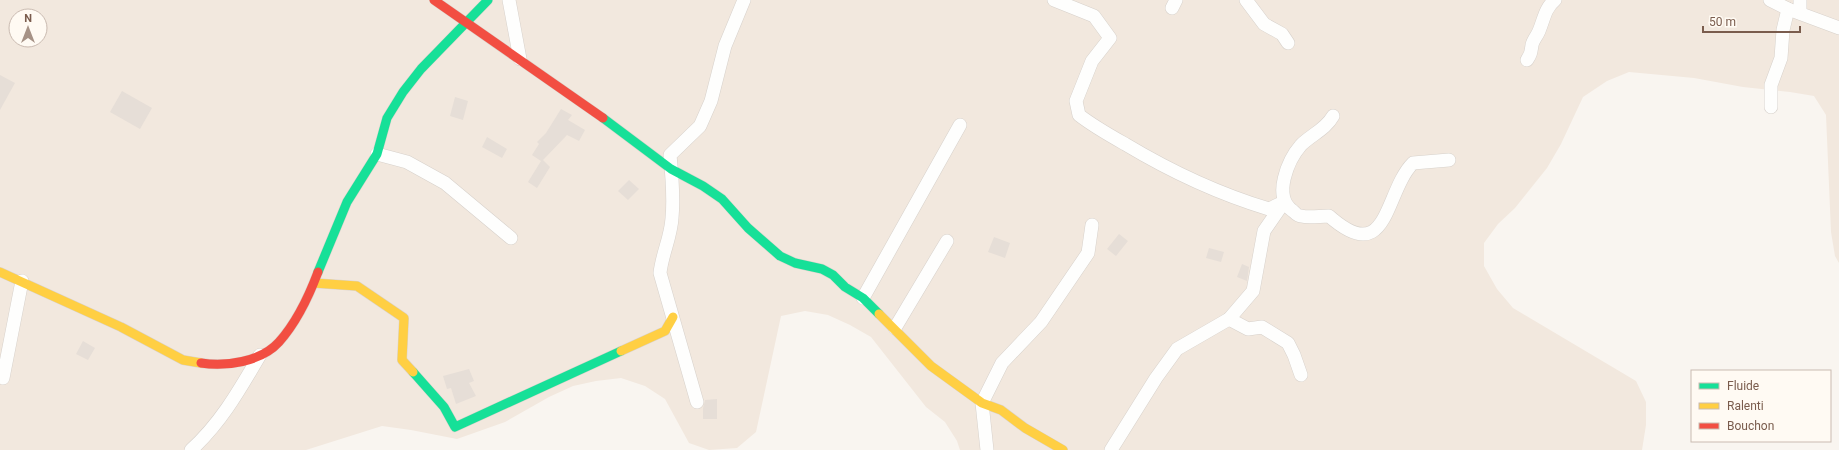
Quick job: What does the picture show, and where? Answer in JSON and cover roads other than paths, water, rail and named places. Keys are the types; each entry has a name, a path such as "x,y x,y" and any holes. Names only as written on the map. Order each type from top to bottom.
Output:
{"street":[{"path":"434,0 576,98 671,169 703,186 722,199 748,228 780,256 795,264 828,272 845,287 863,298 895,328 931,366 982,403 1001,410 1025,428 1063,450"},
{"path":"0,272 121,326 183,360 214,365 234,363 260,354 278,342 292,324 314,283 347,202 377,154 387,118 403,92 421,69 488,0"},
{"path":"509,0 520,59"},
{"path":"697,402 660,273 662,256 669,237 672,218 670,155 700,126 711,101 725,46 744,0"},
{"path":"1054,0 1094,16 1110,38 1092,61 1076,101 1078,115 1089,124 1150,159 1234,199 1269,209 1284,202"},
{"path":"1246,0 1264,24 1282,34 1288,43"},
{"path":"1527,60 1532,54 1532,44 1539,31 1543,17 1550,4 1555,0"},
{"path":"1770,0 1796,7 1839,28"},
{"path":"1771,107 1771,85 1781,58 1783,30 1796,7"},
{"path":"1333,116 1330,122 1302,144 1294,155 1282,188 1284,202 1288,208 1299,216 1329,216 1339,225 1351,232 1373,232 1379,228 1398,187 1408,168 1413,163 1449,160"},
{"path":"863,298 960,125"},
{"path":"377,154 408,162 445,183 511,238"},
{"path":"1111,450 1156,378 1177,349 1229,319 1253,291 1264,231 1284,202"},
{"path":"987,450 982,403 1002,364 1041,322 1088,253 1092,225"},
{"path":"895,328 947,241"},
{"path":"2,378 22,281"},
{"path":"314,283 357,286 404,318 402,360 444,408 455,427 664,331 673,317"},
{"path":"1229,319 1248,329 1262,327 1288,342 1301,375"},
{"path":"191,450 205,437 231,403 260,354"}]}
